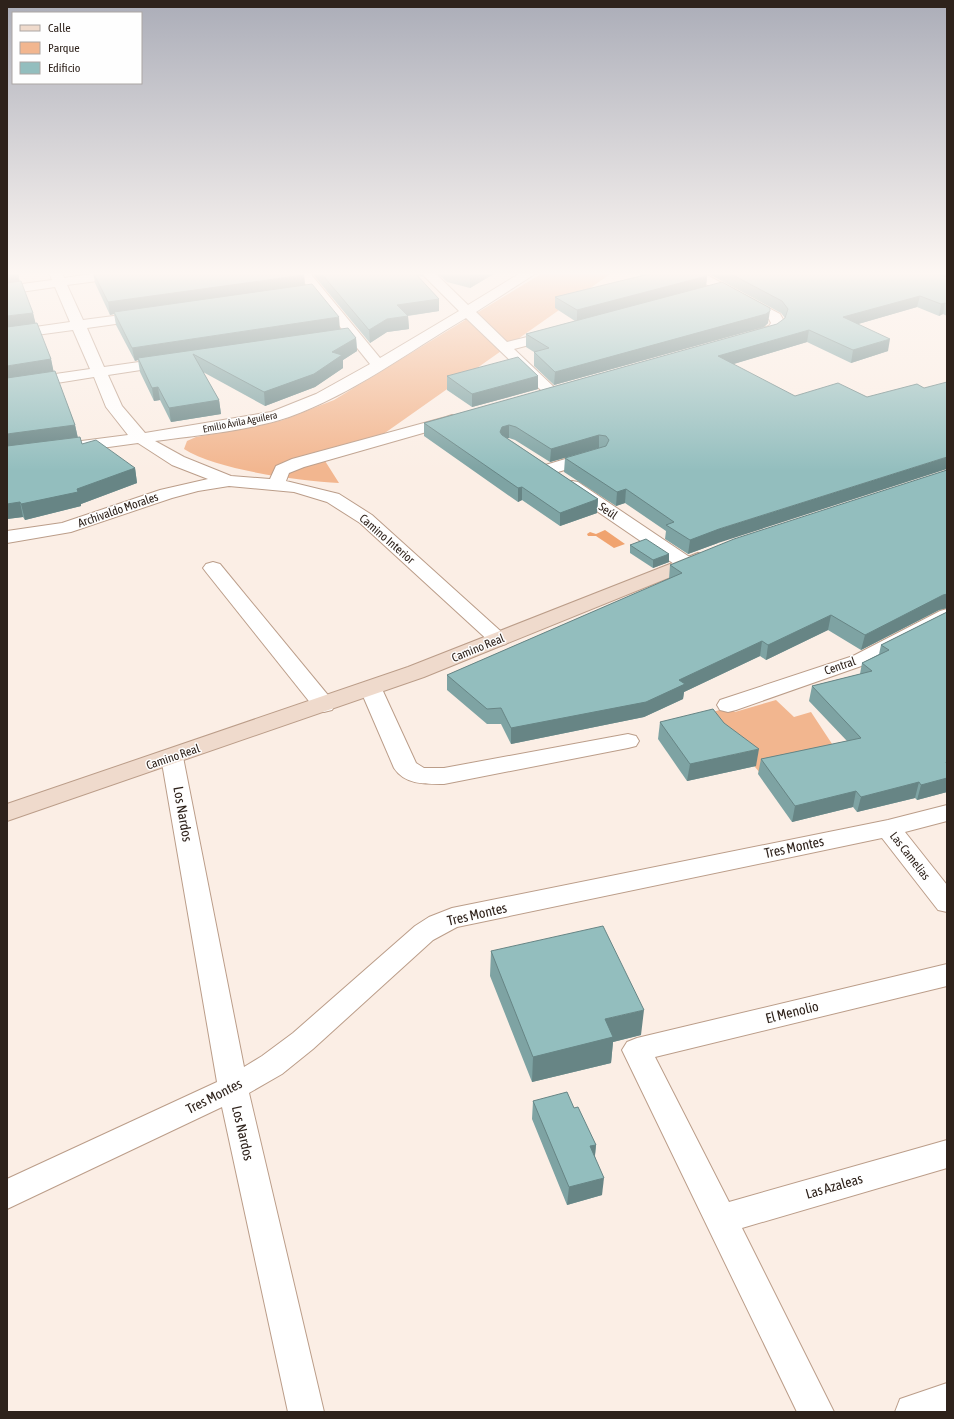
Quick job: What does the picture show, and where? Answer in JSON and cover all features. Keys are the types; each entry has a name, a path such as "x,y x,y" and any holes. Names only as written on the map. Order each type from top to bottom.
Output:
{"street":[{"path":"84,338 114,407 125,424 139,438 158,451 181,463 229,481"},
{"path":"356,338 379,366"},
{"name":"Emilio Ávila Aguilera","path":"53,449 206,429 283,414 314,402 340,389 422,338"},
{"path":"494,338 558,390 533,397"},
{"path":"504,347 537,338"},
{"path":"7,386 183,359"},
{"path":"276,484 282,470 298,462 467,416"},
{"name":"Seúl","path":"599,454 541,466 687,564"},
{"name":"Camino Interior","path":"229,481 276,484 317,492 350,508 366,518 499,640"},
{"name":"Archivaldo Morales","path":"7,537 65,528 166,494 197,486 229,481"},
{"name":"Camino Real","path":"7,813 371,689 499,640 719,550"},
{"path":"213,568 324,705"},
{"name":"Central","path":"728,705 860,660 947,615"},
{"path":"371,689 406,768 420,776 444,776 628,740"},
{"name":"Los Nardos","path":"172,757 234,1088 306,1412"},
{"name":"Tres Montes","path":"7,1195 234,1088 272,1065 303,1041 424,933 438,924 452,918 888,828 947,813"},
{"name":"Las Camelias","path":"888,828 947,903"},
{"name":"El Menolio","path":"720,1218 637,1050 947,975"},
{"name":"Las Azaleas","path":"720,1218 947,1154"},
{"path":"720,1218 816,1412"},
{"path":"913,1412 947,1401"}],"green space":[{"path":"435,338 519,338 382,435 320,453 339,483 303,480 259,473 217,463 184,449 187,441 196,437 254,427 283,420 334,400"},
{"path":"776,700 794,717 811,712 840,756 760,773 712,715 713,712 729,707 735,712"}],"shaded area":[{"path":"605,530 625,544 614,548 596,536 588,536 587,534 590,532 596,534"}],"building":[{"path":"7,338 43,338 51,359 7,366"},
{"path":"127,338 197,338 132,348"},
{"path":"276,338 356,338 332,352 342,355 314,374 264,392 193,354 219,400 169,408 158,387 152,388 138,358"},
{"path":"533,338 678,338 555,372 534,352 549,348"},
{"path":"726,338 780,338 718,356 795,396 838,383 867,397 917,384 924,388 947,382 947,457 719,529 690,540 666,525 674,522 626,489 617,492 565,458 606,446 609,440 606,436 599,435 551,449 516,427 509,425 502,427 500,432 502,435 598,499 560,513 522,487 518,488 424,423"},
{"path":"827,338 890,339 853,350"},
{"path":"518,357 538,376 472,394 447,376"},
{"path":"55,371 75,425 7,434 7,378"},
{"path":"80,437 82,444 96,440 135,468 77,489 78,492 21,504 20,502 7,504 7,446"},
{"path":"947,470 947,594 865,635 831,615 768,645 762,641 679,680 685,684 646,702 511,728 501,708 487,709 447,675 682,573 670,565 734,539"},
{"path":"646,539 669,554 653,560 630,545"},
{"path":"947,612 947,778 921,785 919,782 861,797 856,791 795,806 761,759 861,738 812,686 872,671 862,663 889,650 881,645"},
{"path":"713,709 724,723 759,749 690,764 660,722"},
{"path":"603,926 644,1010 605,1019 613,1037 533,1057 491,951"},
{"path":"567,1092 574,1108 578,1107 596,1145 590,1146 604,1178 569,1187 533,1101"}]}
